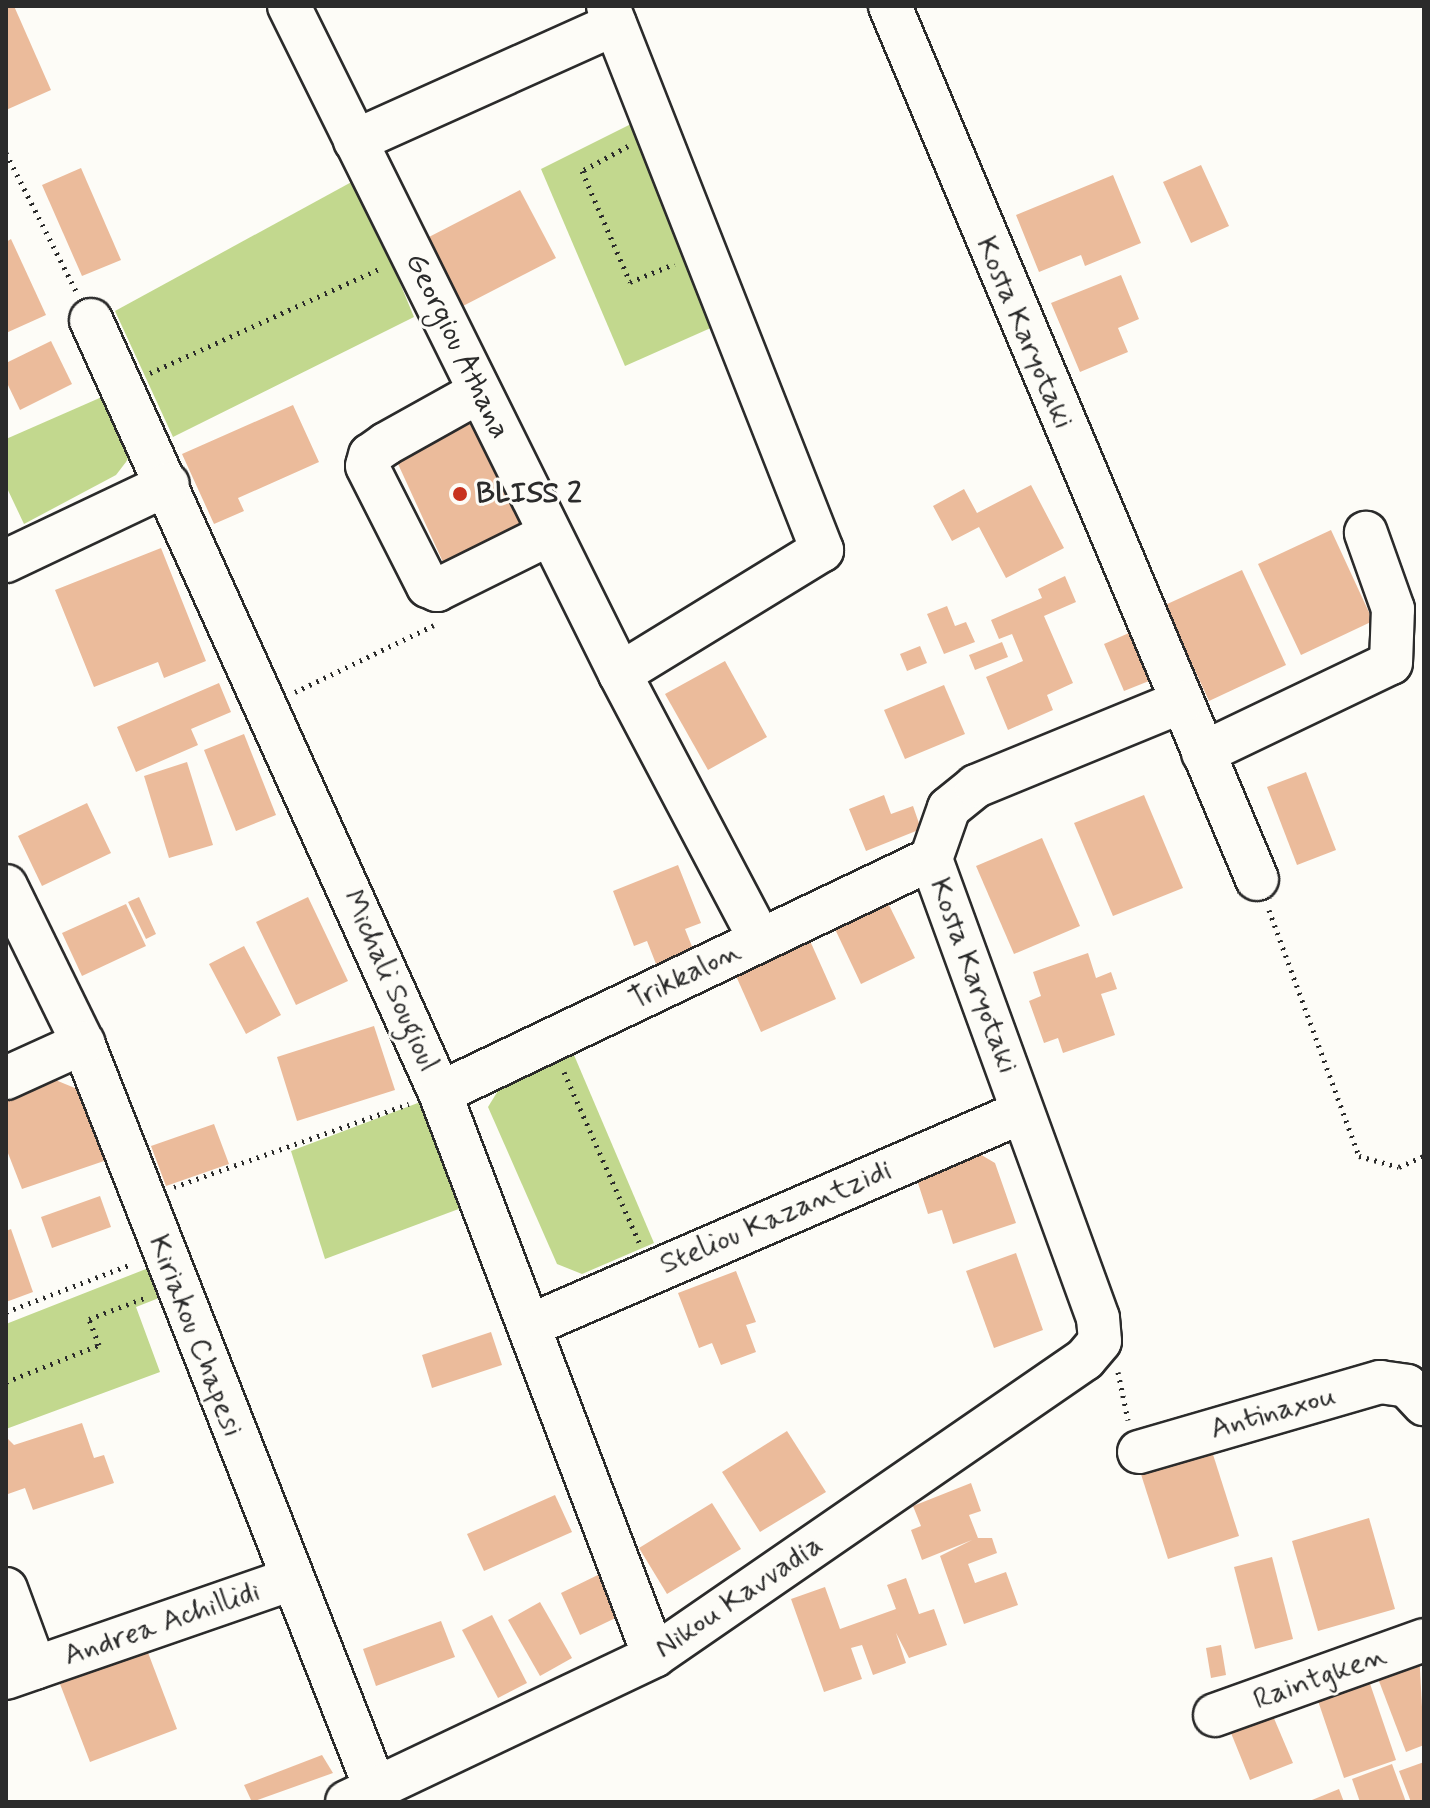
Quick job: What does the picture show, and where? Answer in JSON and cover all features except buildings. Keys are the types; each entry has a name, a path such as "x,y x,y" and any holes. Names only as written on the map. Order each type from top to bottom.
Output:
{"street":[{"name":"Georgiou Athana","path":"289,6 620,674 760,940"},
{"name":"Kosta Karyotaki","path":"890,6 1257,879"},
{"path":"355,141 612,15 822,550 620,674"},
{"name":"Michali Sougioul","path":"91,320 168,484 440,1093 531,1325 654,1656"},
{"path":"479,392 386,444 370,455 367,466 428,586 437,590 550,534"},
{"path":"6,561 168,484"},
{"path":"1203,753 1391,663 1393,609 1366,533"},
{"name":"Kosta Karyotaki","path":"1100,1341 1098,1318 931,859 949,808 976,786 1181,702"},
{"name":"Trikkalon","path":"440,1093 931,859"},
{"name":"Kiriakou Chapesi","path":"6,886 83,1043 289,1580 362,1796"},
{"path":"6,1078 83,1043"},
{"name":"Steliou Kazantzidi","path":"531,1325 1022,1112"},
{"name":"Nikou Kavvadia","path":"362,1796 654,1656 1085,1359 1100,1341"},
{"name":"Antinaxou","path":"1158,1447 1380,1382 1415,1395"},
{"name":"Andrea Achillidi","path":"6,1589 21,1673 289,1580"},
{"name":"Raintgken","path":"1215,1715 1424,1640"}],"path":[{"path":"657,130 582,171 630,282 705,251"},
{"path":"6,153 91,320"},
{"path":"122,385 411,254"},
{"path":"267,705 437,624"},
{"path":"1257,879 1359,1156 1399,1167 1424,1156"},
{"path":"551,1040 652,1272"},
{"path":"142,1198 440,1093"},
{"path":"6,1312 169,1269"},
{"path":"6,1382 99,1345 89,1319 169,1269"},
{"path":"1100,1341 1114,1357 1121,1406 1132,1428 1158,1447"}],"green space":[{"path":"647,116 731,319 625,366 541,169"},
{"path":"357,179 414,317 173,437 115,311"},
{"path":"111,393 132,451 126,462 116,475 24,524 6,486 6,439"},
{"path":"571,1048 654,1243 582,1274 557,1264 488,1107 504,1081"},
{"path":"431,1098 472,1204 325,1259 291,1151"},
{"path":"151,1267 164,1296 136,1307 160,1372 6,1429 6,1324"}],"place":[{"name":"BLISS 2","path":"460,494"}]}
